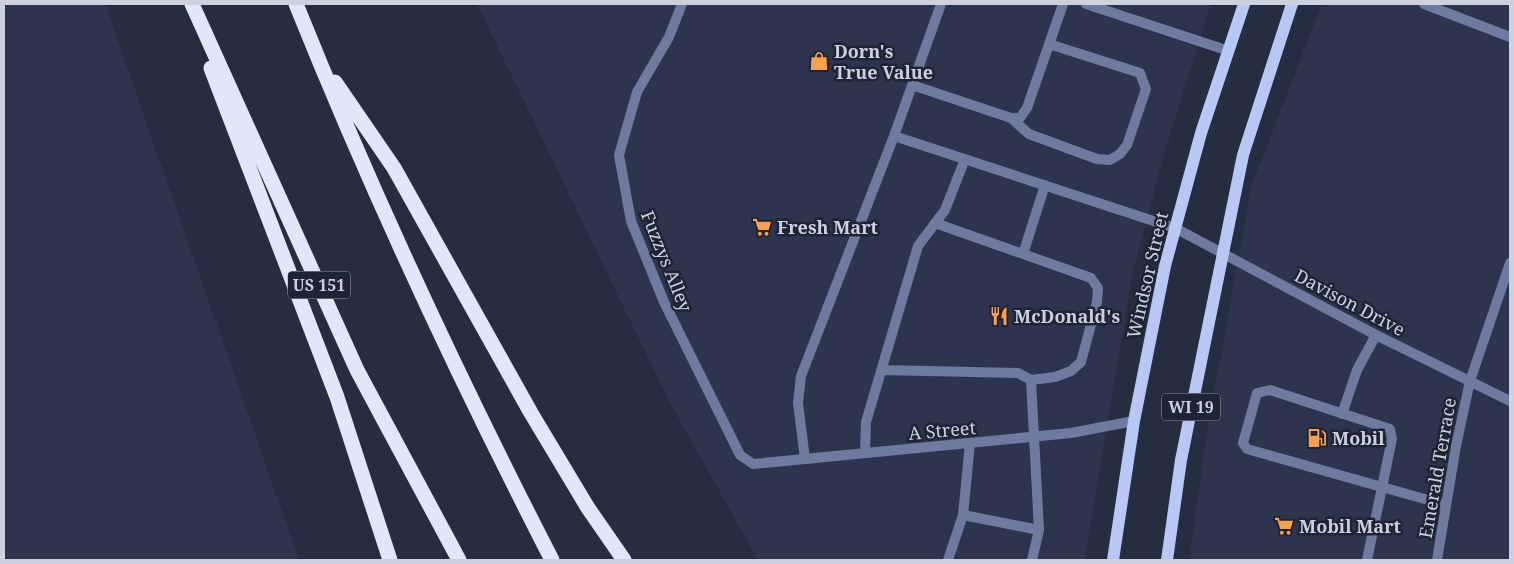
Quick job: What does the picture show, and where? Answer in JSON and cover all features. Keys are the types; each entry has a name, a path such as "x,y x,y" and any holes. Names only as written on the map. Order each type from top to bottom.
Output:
{"highway":[{"path":"186,4 336,397 390,560"},
{"name":"US 151","path":"192,4 357,370 459,560"},
{"path":"296,4 316,54 451,357 552,560"},
{"path":"316,54 394,168 531,413 588,508 624,560"}],"main road":[{"name":"Windsor Street","path":"1113,560 1134,422 1165,266 1201,133 1244,4"},
{"name":"WI 19","path":"1167,560 1181,460 1243,156 1292,4"}],"street":[{"name":"Fuzzys Alley","path":"682,4 669,38 637,92 619,155 631,221 664,302 740,455 753,464"},
{"path":"805,459 798,403 802,376 894,136 941,4"},
{"path":"912,85 1011,118 1020,118 1027,108 1063,4"},
{"path":"1086,4 1229,51"},
{"path":"1424,4 1510,37"},
{"path":"1011,118 1030,134 1097,159 1110,160 1120,154 1127,145 1146,89 1140,73 1049,44"},
{"name":"Davison Drive","path":"894,136 1175,228 1376,335 1510,401"},
{"path":"865,453 866,422 918,246 945,210 965,159"},
{"path":"1023,254 1045,185"},
{"path":"882,370 1018,373 1031,380 1055,377 1071,371 1081,362 1097,302 1098,288 1091,278 935,223"},
{"name":"Emerald Terrace","path":"1437,560 1470,381 1510,263"},
{"path":"1342,414 1357,370 1376,335"},
{"path":"1031,380 1036,437 1039,530 1032,560"},
{"path":"1367,560 1381,488 1392,439 1390,429 1270,390 1257,394 1243,443 1247,450 1381,488 1446,505"},
{"name":"A Street","path":"753,464 1036,437 1134,422"},
{"path":"948,560 962,515 970,443"},
{"path":"962,515 1039,530"}],"shaded area":[{"path":"4,4 105,4 299,560 4,560"},
{"path":"477,4 1211,4 1162,161 1132,275 1085,560 758,560 670,403"},
{"path":"1322,4 1510,4 1510,560 1189,560 1206,437 1251,187"}],"place":[{"name":"Dorn's True Value","path":"819,61"},
{"name":"Fresh Mart","path":"762,227"},
{"name":"McDonald's","path":"999,316"},
{"name":"Mobil","path":"1317,438"},
{"name":"Mobil Mart","path":"1284,526"}]}
